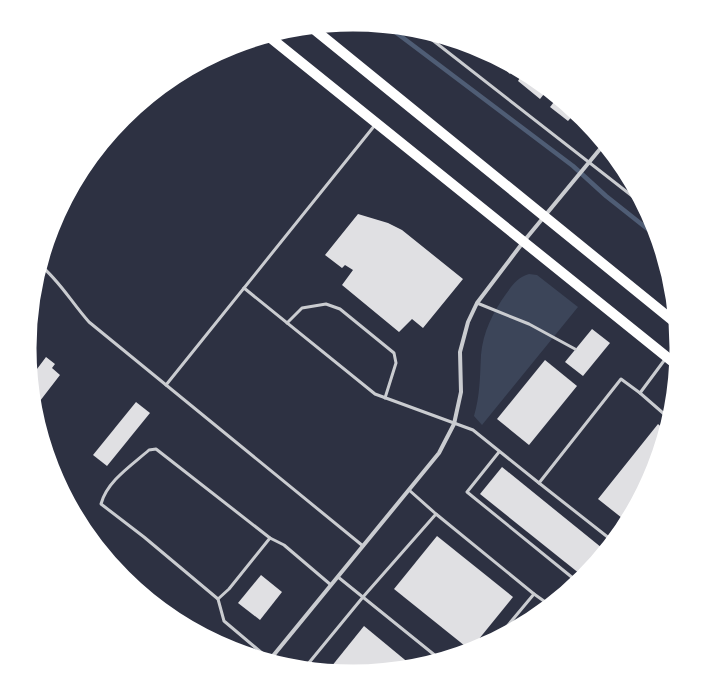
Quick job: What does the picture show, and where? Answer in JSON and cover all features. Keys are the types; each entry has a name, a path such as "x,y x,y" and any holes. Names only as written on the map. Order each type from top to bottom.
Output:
{"main road":[{"path":"317,31 671,319"},
{"path":"272,39 672,361"}],"street":[{"path":"272,657 438,453 454,424 461,392 460,352 468,322 477,303 524,241 601,148"}],"lane":[{"path":"431,39 635,198"},
{"path":"166,385 376,124"},
{"path":"44,268 61,285 75,307 89,322 363,546"},
{"path":"244,288 375,394 473,430 609,538"},
{"path":"477,303 529,324 575,349"},
{"path":"287,323 302,308 326,304 340,309 394,353 396,364 385,398"},
{"path":"640,393 667,357"},
{"path":"539,483 621,379 665,415"},
{"path":"262,655 224,621 218,599 144,537 101,504 103,496 110,485 149,450 156,449 270,538 284,545 331,585"},
{"path":"499,452 467,492 574,579"},
{"path":"409,490 436,514 546,603"},
{"path":"308,664 363,597 436,514"},
{"path":"218,599 229,589 270,538"},
{"path":"338,577 437,657"},
{"path":"504,630 534,594"}],"shaded area":[{"path":"529,274 537,275 578,307 482,425 474,416 479,393 481,355 486,330 501,301 511,287 516,281"}],"building":[{"path":"499,65 512,72 510,74"},
{"path":"521,77 553,100 552,101 544,94 540,99 518,81"},
{"path":"555,101 572,116 568,121 550,107"},
{"path":"358,214 388,223 402,230 463,279 423,328 412,319 399,332 342,285 353,270 345,265 342,268 325,255"},
{"path":"592,329 610,343 583,376 565,362"},
{"path":"46,357 55,364 52,368 60,375 38,403 34,367 37,369"},
{"path":"545,360 577,386 529,445 497,419"},
{"path":"136,402 150,413 107,466 93,455"},
{"path":"658,424 663,428 656,451 640,490 626,515 622,518 598,499"},
{"path":"502,467 602,548 579,574 480,494"},
{"path":"437,536 513,597 475,644 466,647 394,589"},
{"path":"261,575 282,592 260,620 238,603"},
{"path":"364,626 409,663 374,667 331,667"}],"waterway":[{"path":"395,32 573,166 606,196 650,231"}]}
